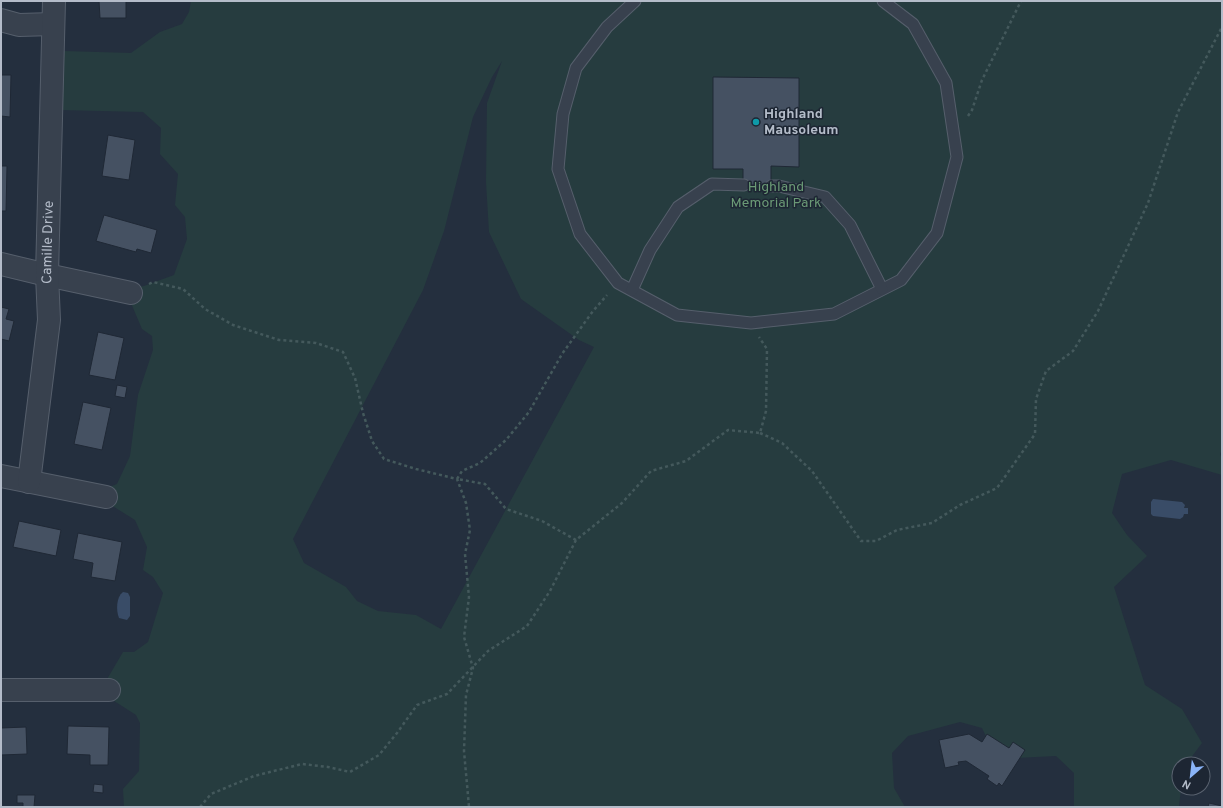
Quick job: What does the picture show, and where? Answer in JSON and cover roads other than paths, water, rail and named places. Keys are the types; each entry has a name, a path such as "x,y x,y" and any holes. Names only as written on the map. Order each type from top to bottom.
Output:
{"street":[{"name":"Camille Drive","path":"30,482 49,320 47,275 54,1"},
{"path":"1,20 19,25 53,24"},
{"path":"1,264 131,293"},
{"path":"1,476 106,497"},
{"path":"1,690 109,690"}],"lane":[{"path":"635,1 607,27 576,68 563,114 558,169 580,234 618,283 677,315 751,323 834,314 901,280 937,233 957,157 946,84 913,24 883,1"},
{"path":"632,290 650,250 678,207 712,184 744,185"},
{"path":"771,186 779,186 825,197 850,225 882,289"}],"water":[{"path":"1153,499 1182,502 1185,505 1184,508 1188,508 1188,514 1184,514 1180,519 1153,516 1151,514 1151,502"},
{"path":"123,592 128,593 130,597 130,616 127,620 119,618 117,612 119,597"}],"place":[{"name":"Highland Mausoleum","path":"756,122"}],"park label":[{"name":"Highland Memorial Park","path":"776,196"}]}
